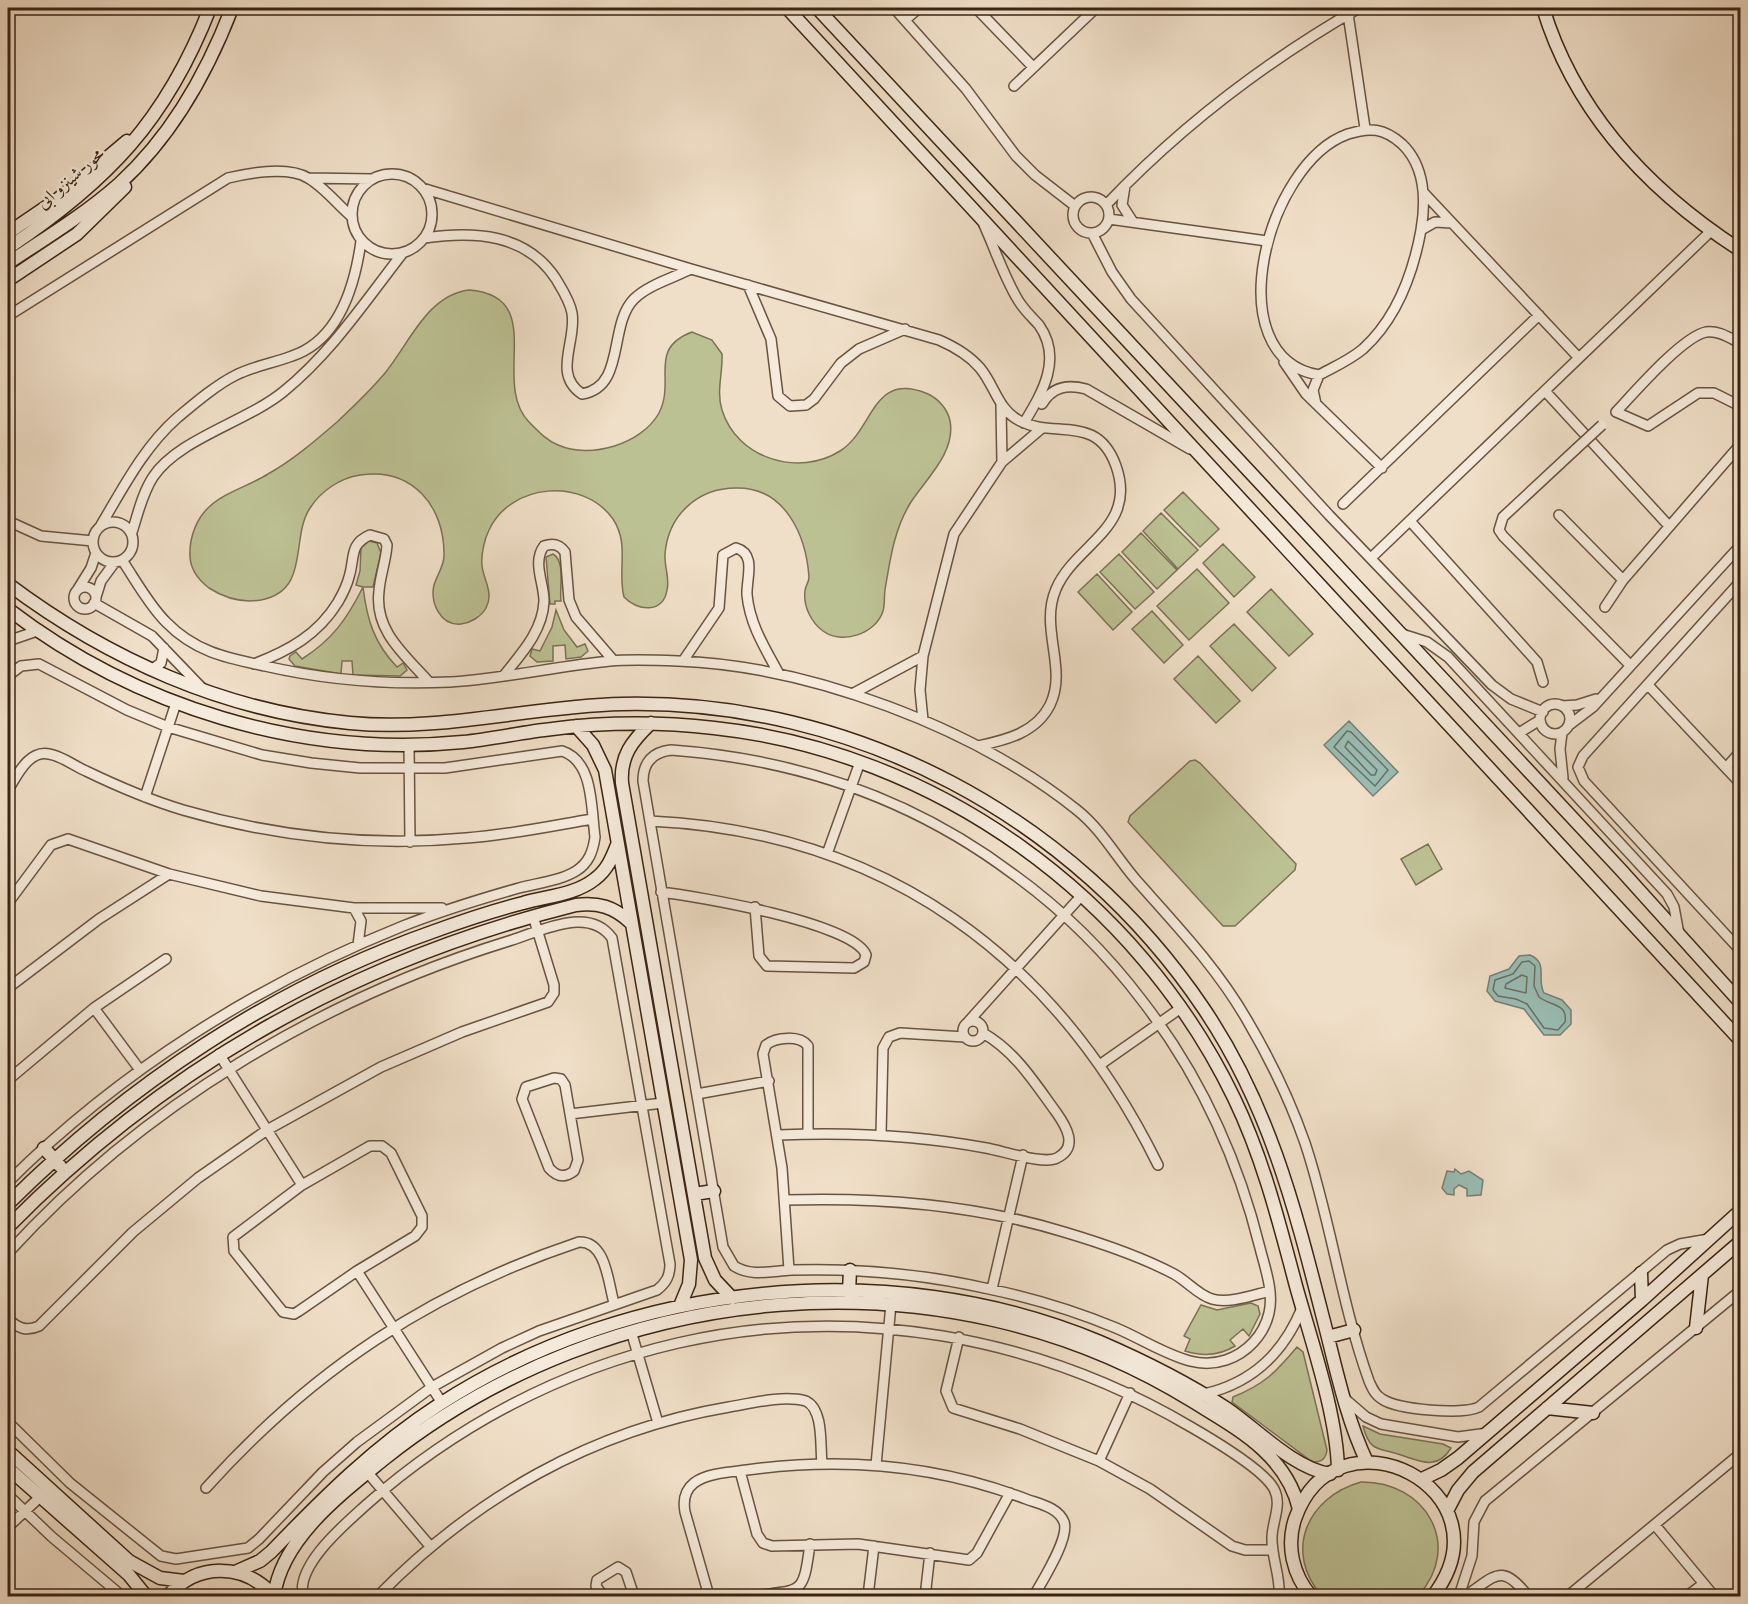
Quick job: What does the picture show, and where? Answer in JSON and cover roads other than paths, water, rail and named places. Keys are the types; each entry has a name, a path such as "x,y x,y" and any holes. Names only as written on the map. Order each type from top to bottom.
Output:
{"street":[{"name":"محور شينزو ابى","path":"8,248 43,224 99,179 146,125 176,80 210,8"},
{"name":"محور شينزو ابى","path":"8,280 94,220 124,188 182,110 205,70 232,8"},
{"path":"787,8 1740,1040"},
{"path":"817,8 1400,633 1740,1002"},
{"path":"894,8 966,89 1016,156 1075,206"},
{"path":"906,20 919,8"},
{"path":"976,8 1033,67"},
{"path":"1014,86 1096,8"},
{"path":"1106,204 1192,121 1229,92 1359,8"},
{"path":"1543,8 1572,78 1612,139 1659,188 1711,231 1740,250"},
{"path":"1348,14 1365,128"},
{"name":"محور شينزو ابى","path":"8,233 66,193 146,125"},
{"path":"1382,468 1296,383 1273,344 1263,305 1262,276 1267,241 1275,217 1302,168 1341,137 1365,128 1394,137 1405,147 1414,163 1424,192 1578,358"},
{"name":"محور شينزو ابى","path":"8,263 111,190 150,152"},
{"path":"8,316 228,178 265,171 299,174 308,178 351,216 361,241 351,287 337,319 325,335 307,350 235,375 178,417 149,447 101,525 93,541 96,552 104,560 118,561 166,622 186,638 223,658 336,680 429,682 613,660 683,661 779,674 852,694 923,720 978,746 1058,797 1094,826 1137,880 1192,940 1230,992 1276,1075 1301,1133 1369,1381 1375,1393 1383,1400 1451,1412 1472,1411 1489,1400 1667,1250 1680,1244 1709,1239"},
{"path":"308,178 372,179 399,174 416,181 422,188 432,213 424,238"},
{"path":"351,216 359,190 372,179"},
{"path":"1125,184 1122,205 1133,222"},
{"path":"422,188 691,269 939,340 972,359 991,385 1001,405 1002,462"},
{"path":"1316,404 1313,390 1319,375 1362,350 1388,319 1410,277 1421,230 1424,192"},
{"path":"1092,233 1106,226 1109,219 1106,204 1094,197 1080,201 1075,206 1074,221 1078,228 1092,233 1112,272 1131,299 1492,686 1541,716 1544,729 1549,733 1565,729 1593,707 1740,546"},
{"path":"1109,219 1267,241"},
{"path":"982,220 1017,299 1045,336 1050,358 1048,389 1027,424"},
{"path":"1421,230 1435,222 1452,223"},
{"path":"1371,558 1711,231"},
{"path":"96,552 91,568 74,598 77,605 86,609 95,600 101,581 133,548 132,532 145,491 169,458 243,418 281,393 341,336 402,254 424,238 453,234 482,235 498,238 536,254 563,290 572,313 566,368 568,380 582,394 598,389 605,381 613,364 624,313 635,298 691,269"},
{"path":"361,241 384,254 402,254"},
{"path":"748,285 771,339 778,396 790,406 806,405 814,399 841,363 859,349 906,329"},
{"path":"1343,504 1539,315"},
{"path":"1630,665 1503,536 1499,530 1503,517 1616,412 1671,356 1700,334 1717,332 1740,343"},
{"path":"1281,358 1299,370 1319,375"},
{"path":"1048,389 1072,386 1086,389 1195,452"},
{"path":"1545,391 1669,526"},
{"path":"1616,412 1648,426 1698,393 1714,393 1740,406"},
{"path":"978,746 1002,741 1028,730 1049,705 1056,674 1048,622 1055,590 1070,566 1108,527 1119,500 1119,478 1115,464 1095,438 1070,428 1042,428 1027,424 1001,405"},
{"path":"923,720 920,690 922,656 954,534 1002,462 1042,428"},
{"path":"1605,607 1623,580 1740,445"},
{"path":"1558,515 1623,580"},
{"path":"8,521 41,536 93,541"},
{"path":"101,525 114,521 121,523 132,532"},
{"path":"1410,521 1537,662 1543,682"},
{"path":"254,664 294,646 319,627 339,601 346,585 354,548 359,540 370,535 384,539 387,545 377,609 383,627 429,682"},
{"path":"505,674 532,637 541,619 544,601 539,559 544,546 550,544 562,547 565,552 569,600 576,617 613,660"},
{"path":"683,661 718,608 723,555 736,548 745,553 749,563 747,588 751,618 779,674"},
{"path":"1740,582 1582,756 1578,767 1581,776 1740,950"},
{"path":"8,584 71,628 151,670 209,693 281,712 352,723 423,725 586,706 641,704 696,706 769,717 841,735 943,777 1007,814 1067,858 1116,902 1190,989 1232,1054 1266,1125 1292,1198 1344,1398 1367,1462"},
{"path":"78,589 89,588 95,600 164,648 209,693"},
{"path":"8,609 37,631 104,671 176,703 220,717 309,737 409,745 466,742 576,726 651,723 720,728 766,736 860,762 929,791 1024,848 1082,895 1134,948 1178,1003 1223,1076 1253,1141 1273,1200 1335,1435 1334,1472"},
{"path":"8,642 37,631"},
{"path":"1400,633 1427,642 1442,651 1520,733 1667,894 1674,907 1679,934"},
{"path":"151,670 163,660 164,648"},
{"path":"852,694 922,656"},
{"path":"8,676 21,666 30,664 48,667 117,705 168,727 215,742 272,756 360,768 409,769 482,764 562,752 576,758 584,770 594,847 585,864 568,875 451,908 358,945 246,1002 140,1070 44,1148 8,1182"},
{"path":"1648,685 1740,783"},
{"path":"1520,733 1552,705 1589,703 1599,698"},
{"path":"145,796 176,703"},
{"path":"1562,706 1570,716 1560,749 1564,781"},
{"path":"514,715 515,734"},
{"path":"766,736 769,717"},
{"path":"651,723 636,737 627,751 622,767 622,783 709,1269 715,1280 732,1298"},
{"path":"576,726 593,745 602,761 690,1260 689,1284 680,1306"},
{"path":"409,745 410,842"},
{"path":"663,750 698,752 758,761 851,786 909,811 964,840 1016,875 1064,915 1118,970 1160,1023 1194,1078 1223,1136 1255,1228 1270,1291 1269,1313 1254,1342 1226,1360 1205,1363 1183,1359 1085,1316 992,1289 921,1276 850,1270 747,1272 734,1266 725,1254 650,821 643,773 650,759 663,750"},
{"path":"1726,768 1740,752"},
{"path":"8,790 29,760 35,756 50,754 145,796 209,817 275,832 342,840 410,842 498,835 592,819"},
{"path":"827,854 860,762"},
{"path":"650,821 740,830 827,854 861,867 927,901 981,938 1046,997 1101,1064 1131,1113 1158,1165"},
{"path":"8,903 47,849 62,839 75,840 169,874 261,896 354,908 451,908"},
{"path":"8,1204 91,1128 169,1068 261,1011 339,970 393,946 477,916 584,886 605,869 617,845"},
{"path":"8,988 99,919 169,874"},
{"path":"662,892 755,908 808,924 859,946 865,951 864,962 854,968 767,966 759,956 755,908"},
{"path":"965,1037 963,1029 968,1022 1082,895"},
{"path":"8,1227 65,1172 138,1111 219,1054 304,1005 375,971 439,945 532,915 588,903 611,908 630,922"},
{"path":"354,908 362,921 358,945"},
{"path":"8,1319 27,1330 39,1326 133,1232 198,1178 267,1130 342,1086 411,1053 548,1002 555,989 532,915"},
{"path":"8,1253 94,1171 164,1115 229,1070 297,1030 378,990 441,964 538,932 579,921 589,921 606,930 612,938 643,1105 670,1272 663,1286 520,1339 432,1388 385,1420 323,1472 254,1544 241,1550 176,1559 154,1552 70,1483 8,1422"},
{"path":"8,1080 94,1008 166,959"},
{"path":"1101,1064 1160,1023 1190,989"},
{"path":"94,1008 140,1070"},
{"path":"778,1135 880,1135 952,1142 1045,1161 1059,1158 1068,1147 1069,1133 1017,1058 1000,1043 983,1033 980,1023 974,1020 968,1022"},
{"path":"880,1135 883,1048 889,1037 900,1032 965,1037 974,1041 983,1033"},
{"path":"789,1270 778,1135 763,1054 766,1045 775,1040 798,1039 806,1043 808,1050 808,1134"},
{"path":"219,1054 302,1185"},
{"path":"554,1078 561,1079 565,1085 570,1114 577,1166 570,1174 558,1176 549,1168 522,1099 524,1090 530,1085 554,1078"},
{"path":"697,1094 769,1081"},
{"path":"570,1114 663,1103"},
{"path":"370,1146 382,1146 391,1153 422,1216 422,1227 415,1236 357,1271 299,1311 289,1314 279,1309 234,1251 231,1242 236,1233 302,1185 370,1146"},
{"path":"44,1148 65,1172"},
{"path":"992,1289 1023,1155"},
{"path":"694,1194 714,1191"},
{"path":"785,1200 897,1201 1009,1217 1117,1250 1177,1275 1211,1299 1227,1300 1270,1291"},
{"path":"1422,1479 1450,1464 1488,1433 1739,1214"},
{"path":"206,1488 293,1400 358,1350 393,1327 483,1279 579,1242 589,1243 598,1249 614,1303"},
{"path":"1447,1511 1465,1480 1740,1242"},
{"path":"849,1292 850,1270"},
{"path":"357,1271 442,1403"},
{"path":"1641,1273 1642,1300"},
{"path":"1696,1328 1702,1275"},
{"path":"1459,1596 1469,1569 1474,1522 1480,1508 1740,1291"},
{"path":"168,1596 184,1581 210,1571 235,1572 256,1581 274,1596 288,1543 356,1466 442,1403 479,1381 557,1344 618,1322 680,1306 732,1298 800,1292 849,1292 931,1298 1032,1319 1130,1355 1204,1394 1250,1425 1295,1460 1312,1469 1334,1472"},
{"path":"235,1572 260,1561 288,1543 368,1473 410,1440 473,1398 550,1360 631,1331 734,1309 838,1302 891,1304 946,1311 1022,1328 1075,1345 1146,1376 1223,1420 1271,1455 1290,1480 1299,1509"},
{"path":"876,1465 891,1304"},
{"path":"1204,1394 1236,1384 1265,1365 1287,1339 1302,1308"},
{"path":"303,1596 302,1579 309,1566 356,1514 383,1490 424,1458 485,1419 559,1382 637,1354 689,1341 762,1329 846,1326 889,1328 959,1337 1047,1360 1130,1394 1200,1432 1270,1483 1278,1502 1272,1550 1279,1596"},
{"path":"1328,1337 1354,1330"},
{"path":"631,1331 658,1423"},
{"path":"959,1337 946,1391 953,1408 1046,1438 1099,1461 1158,1495 1232,1546 1245,1550 1272,1550"},
{"path":"1099,1461 1130,1394"},
{"path":"1344,1398 1370,1420 1381,1424 1458,1437 1488,1433"},
{"path":"378,1596 430,1546 482,1507 537,1473 596,1445 658,1423 743,1405 806,1401 814,1406 817,1414 822,1464"},
{"path":"1547,1408 1593,1413"},
{"path":"8,1451 128,1567 146,1596"},
{"path":"1568,1596 1740,1454"},
{"path":"1311,1596 1299,1580 1294,1567 1291,1545 1293,1522 1312,1489 1334,1472 1367,1462 1391,1464 1422,1479 1436,1492 1447,1511 1453,1532 1453,1554 1438,1593"},
{"path":"709,1596 685,1512 685,1496 689,1488 702,1478 740,1471 822,1464 876,1465 949,1476 1010,1493 1051,1509 1064,1521 1063,1539 1034,1596"},
{"path":"8,1468 39,1498 128,1567 160,1578 184,1581"},
{"path":"740,1471 757,1534 763,1543 772,1546 810,1544 874,1546 930,1553 964,1561 974,1558 1010,1493"},
{"path":"368,1473 430,1546"},
{"path":"8,1495 122,1596"},
{"path":"8,1527 39,1498"},
{"path":"1655,1525 1714,1596"},
{"path":"754,1596 798,1589 805,1580 810,1544"},
{"path":"868,1596 874,1546"},
{"path":"929,1596 926,1588 930,1553"},
{"path":"603,1596 596,1586 597,1580 618,1567 626,1572 634,1596"},
{"path":"1469,1569 1473,1577 1486,1582"},
{"path":"1465,1596 1497,1575 1507,1575 1515,1580 1528,1596"},
{"path":"1298,1596 1299,1580"},
{"path":"1687,1596 1703,1584"}],"water":[{"path":"1349,721 1398,772 1373,796 1324,745"},
{"path":"1530,955 1536,958 1541,967 1544,993 1562,1000 1571,1010 1571,1024 1560,1035 1544,1035 1524,1009 1495,1001 1487,991 1490,976 1509,969 1519,956"},
{"path":"1455,1169 1461,1174 1469,1171 1483,1180 1481,1195 1467,1196 1467,1189 1459,1185 1454,1189 1454,1195 1447,1194 1442,1188 1447,1171 1454,1172"}]}
